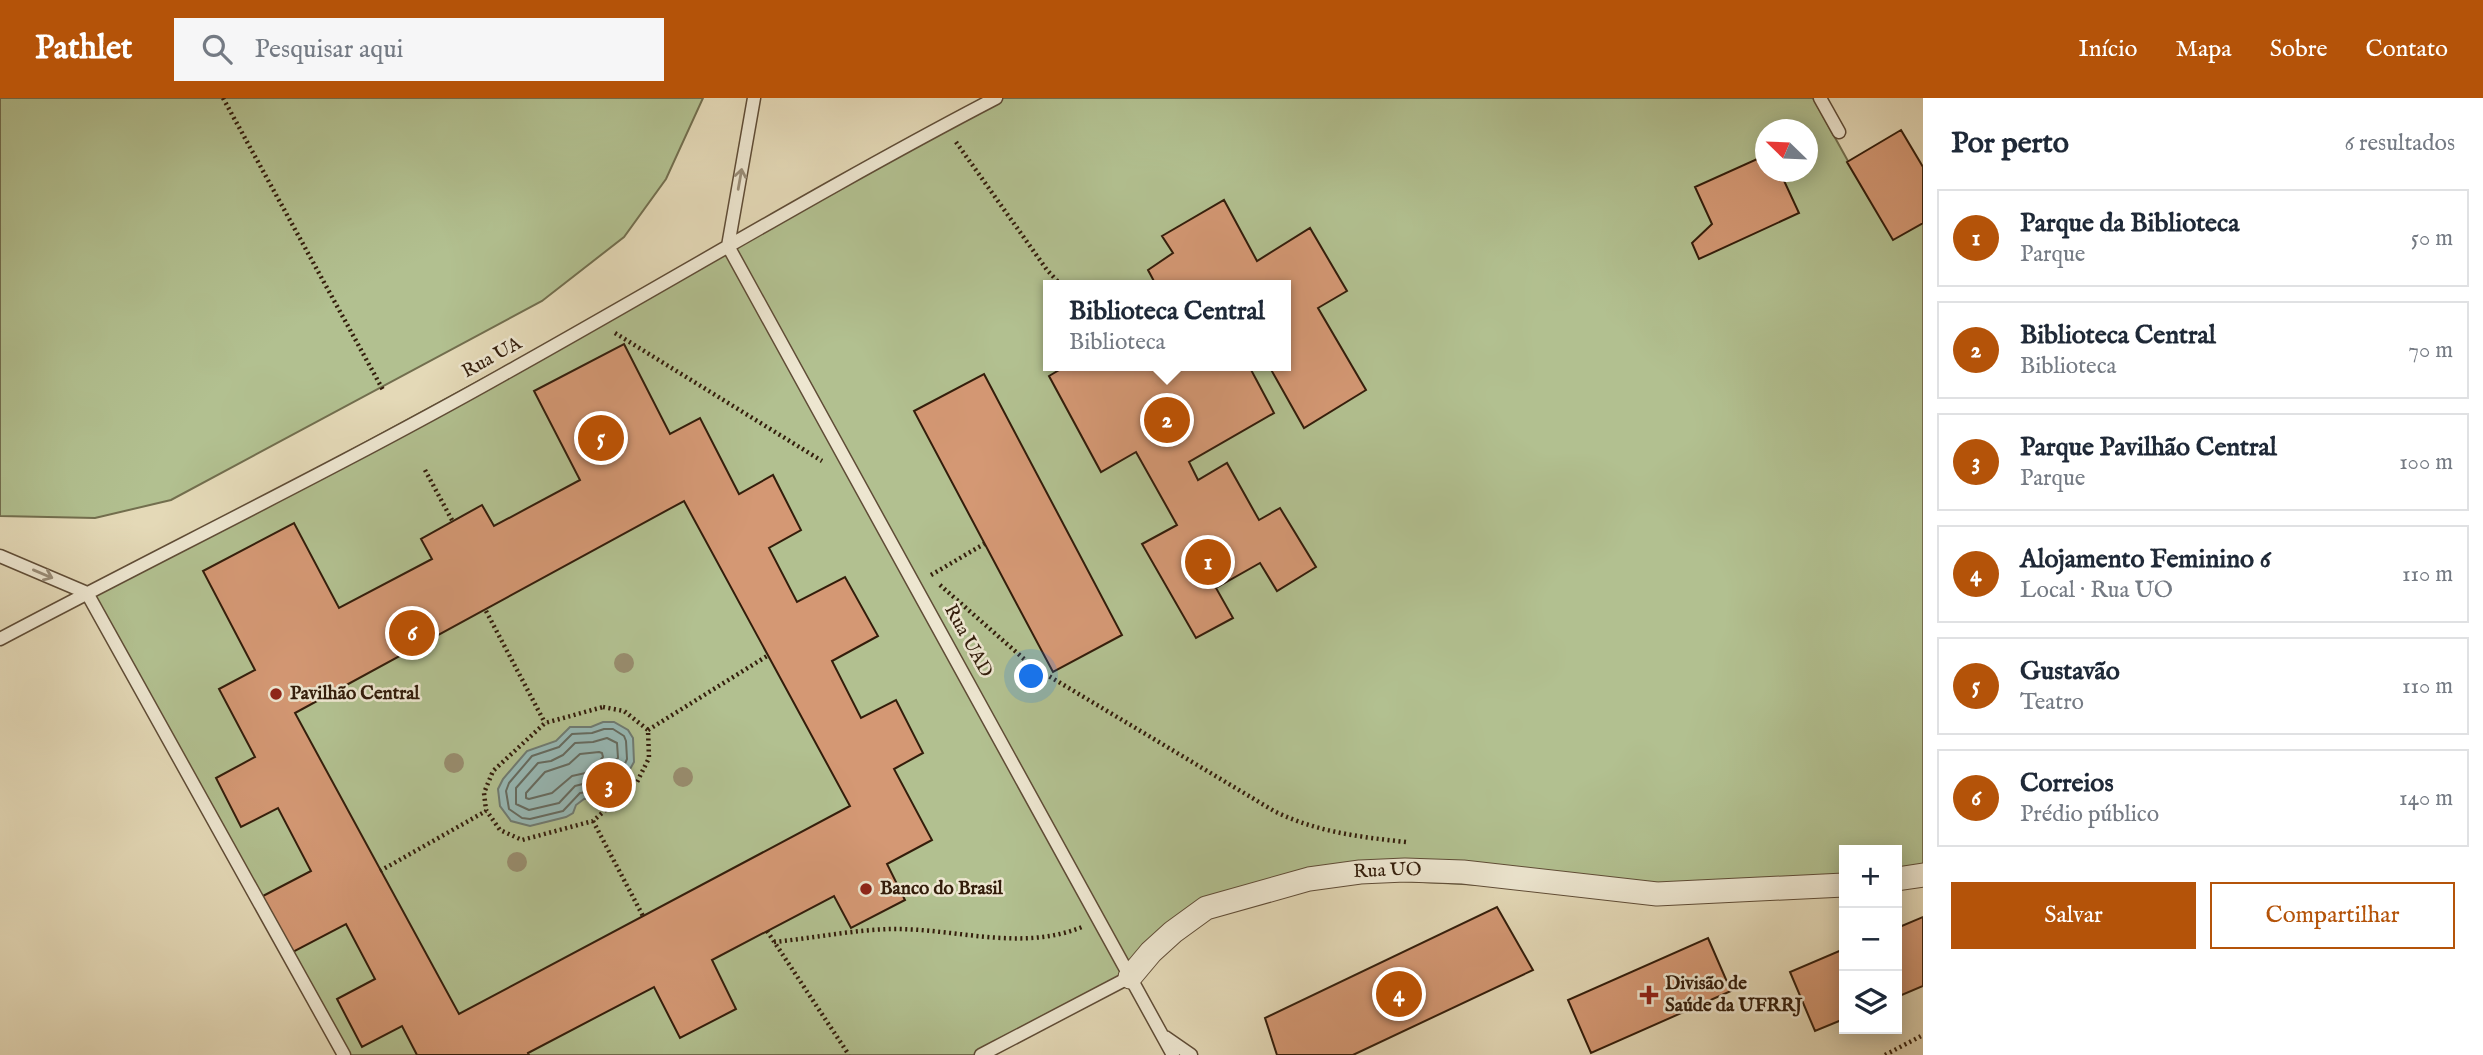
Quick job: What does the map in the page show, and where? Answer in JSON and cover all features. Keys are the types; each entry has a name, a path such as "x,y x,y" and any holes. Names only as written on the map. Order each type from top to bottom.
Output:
{"street":[{"name":"Rua UO","path":"1130,977 1172,932 1206,908 1309,879 1360,872 1463,872 1657,894 1839,885"},
{"path":"1902,877 1923,875"}],"lane":[{"path":"728,246 754,98"},
{"name":"Rua UA","path":"0,639 326,471 996,98"},
{"path":"1820,98 1839,132"},
{"name":"Rua UAD","path":"728,246 1173,1055"},
{"path":"0,556 86,593 344,1055"},
{"name":"Rua UO","path":"981,1055 1130,977"},
{"path":"1161,1035 1191,1055"}],"path":[{"path":"223,98 383,390"},
{"path":"944,125 1056,280"},
{"path":"597,321 861,485"},
{"path":"425,470 453,522"},
{"path":"916,588 929,576 984,544"},
{"path":"929,576 1032,666 1274,811 1297,822 1328,831 1416,843"},
{"path":"486,611 545,723"},
{"path":"648,730 767,656"},
{"path":"603,707 624,710 648,730 649,758 637,782 593,821 522,839 500,830 486,810 484,793 493,771 545,723 603,707"},
{"path":"380,871 486,810"},
{"path":"593,821 643,916"},
{"path":"774,942 891,929 1032,940 1064,934 1098,920"},
{"path":"767,931 849,1055"},
{"path":"1885,1055 1923,1035"}],"green space":[{"path":"0,98 703,98 666,179 624,237 542,301 171,500 95,518 0,516"},
{"path":"996,98 1813,98 1869,199 1923,170 1923,869 1902,871 1902,845 1839,845 1839,876 1657,894 1325,877 1206,908 1130,977 981,1055 344,1055 87,593"}],"water":[{"path":"603,722 614,722 628,730 633,738 634,762 629,771 617,779 609,791 599,798 584,799 576,805 573,813 566,817 530,826 511,821 500,806 498,789 527,751 556,741 570,727 591,727"}],"building":[{"path":"1901,130 1923,167 1923,223 1893,240 1847,162"},
{"path":"1755,160 1755,182 1785,182 1799,213 1699,259 1692,243 1712,224 1695,187"},
{"path":"1224,200 1257,261 1310,228 1347,291 1318,308 1366,390 1304,428 1272,371 1291,371 1291,280 1153,280 1148,270 1173,253 1162,236"},
{"name":"Pavilhão Central","path":"624,344 670,434 700,418 739,494 773,475 801,530 769,548 797,602 845,577 878,636 832,661 861,718 896,700 923,753 894,769 932,840 887,864 905,900 851,928 834,896 712,960 736,1009 680,1038 654,987 528,1053 529,1055 417,1055 402,1026 362,1047 337,999 375,979 346,924 291,953 261,897 311,871 278,808 241,827 216,778 255,757 219,689 255,670 203,571 294,523 339,608 432,559 421,539 482,505 494,526 580,480 534,391","holes":["684,501 850,806 459,1014 295,713"]},
{"path":"1058,371 1252,371 1274,413 1189,462 1198,480 1227,463 1259,520 1280,508 1316,567 1277,591 1260,563 1216,588 1233,618 1196,638 1142,544 1177,525 1136,452 1101,472 1049,376"},
{"path":"984,374 1122,635 1053,672 914,411"},
{"path":"1497,907 1533,970 1353,1055 1277,1055 1265,1018"},
{"path":"1923,917 1923,986 1902,995 1902,971 1902,926"},
{"name":"Divisão de Saúde da UFRRJ","path":"1708,938 1731,991 1591,1053 1568,1000"},
{"path":"1839,951 1839,1021 1815,1031 1790,972"}],"place":[{"name":"Biblioteca Central","path":"1167,420"},
{"name":"Gustavão","path":"601,438"},
{"name":"Parque da Biblioteca","path":"1208,562"},
{"name":"Correios","path":"412,633"},
{"name":"Pavilhão Central","path":"276,694"},
{"name":"Parque Pavilhão Central","path":"609,785"},
{"name":"Banco do Brasil","path":"866,889"},
{"name":"Alojamento Feminino 6","path":"1399,994"},
{"name":"Divisão de Saúde da UFRRJ","path":"1649,995"}]}
